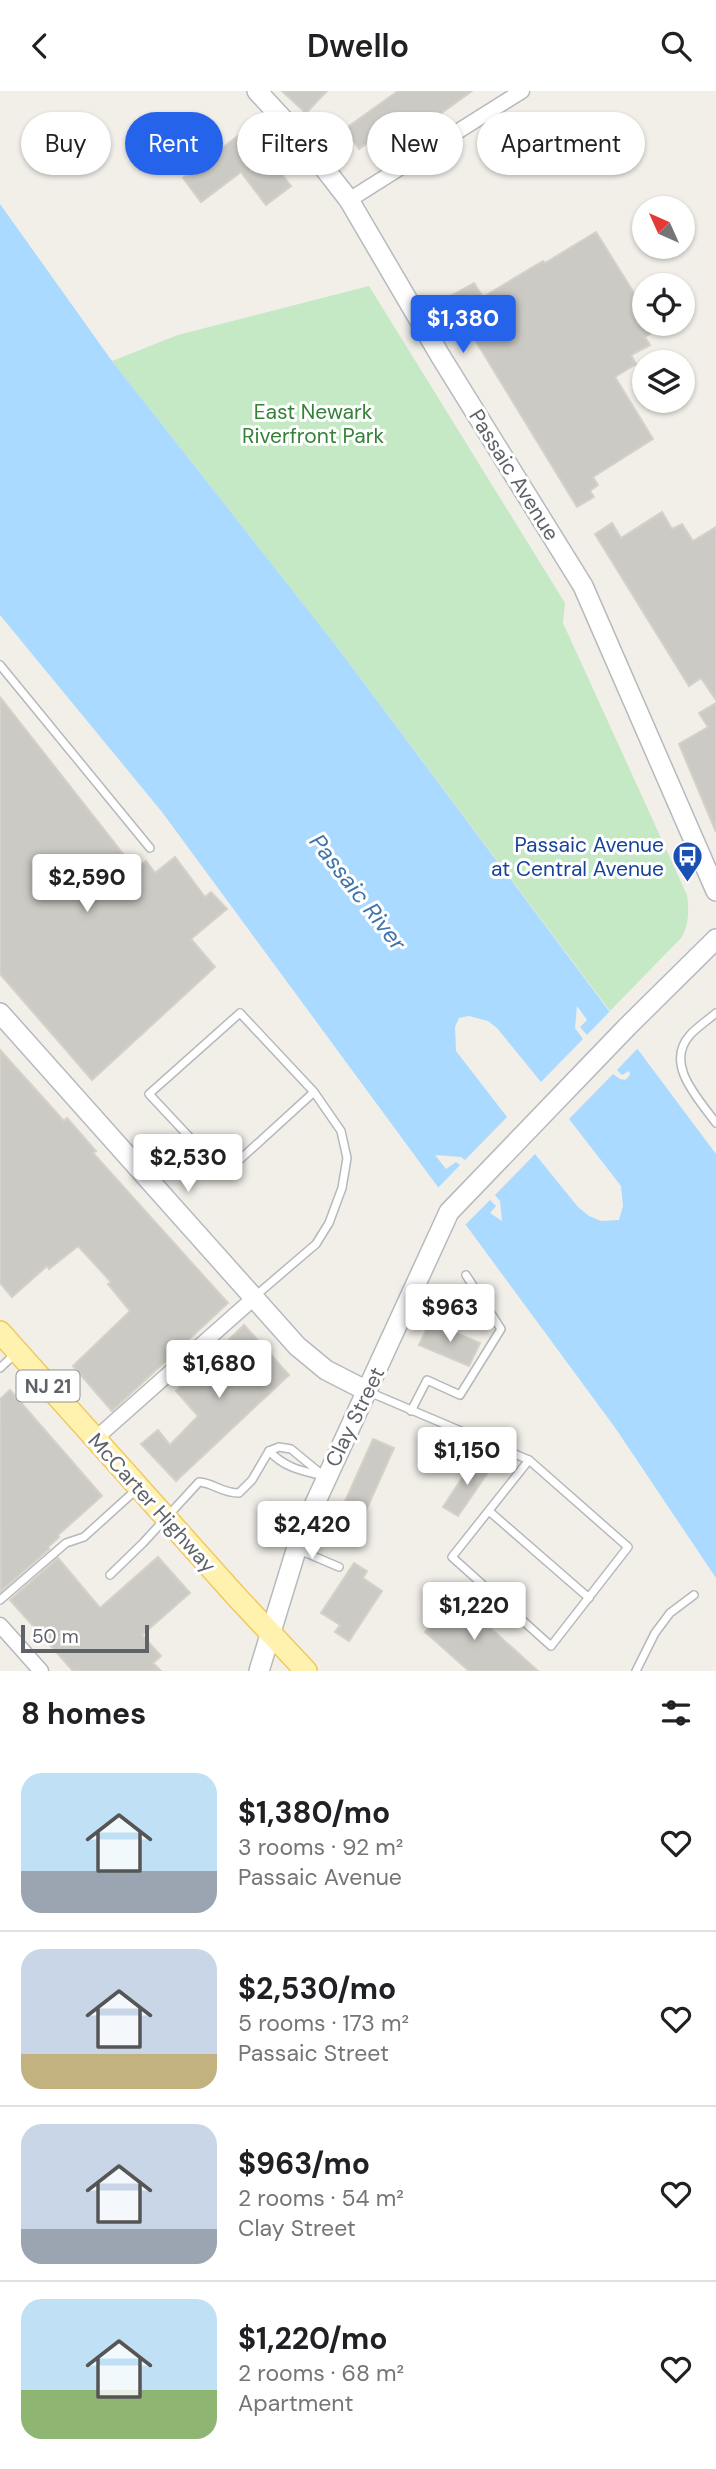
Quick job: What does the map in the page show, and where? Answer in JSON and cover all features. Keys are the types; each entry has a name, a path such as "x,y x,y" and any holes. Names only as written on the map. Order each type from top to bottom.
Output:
{"main road":[{"name":"Passaic Avenue","path":"257,91 304,142 349,200 441,357 583,586 716,891"},
{"name":"Clay Street","path":"258,1671 295,1549 449,1212 716,939"},
{"path":"0,1013 297,1346 336,1377 367,1391"},
{"name":"McCarter Highway","path":"0,1332 165,1518 306,1671"}],"street":[{"path":"349,200 505,96 522,91"},
{"path":"95,1439 254,1298"},
{"path":"0,1625 41,1671"}],"lane":[{"path":"0,665 150,848"},
{"path":"254,1298 316,1244 329,1223 342,1188 347,1158 341,1131 314,1092 240,1013 149,1094 224,1174 314,1092"},
{"path":"716,1013 691,1034 682,1046 680,1060 685,1080 716,1123"},
{"path":"411,1411 427,1380 460,1395 501,1329 467,1275"},
{"path":"0,1368 18,1352"},
{"path":"367,1391 529,1460 628,1547 551,1646 452,1557 529,1460"},
{"path":"110,1575 199,1482 207,1482 225,1493 239,1493 252,1480 268,1451 279,1447 291,1449 326,1477"},
{"path":"268,1451 279,1462 292,1469 326,1477"},
{"path":"0,1600 66,1543 84,1538 138,1487"},
{"path":"489,1511 589,1598"},
{"path":"295,1549 339,1567"},
{"path":"636,1671 655,1633 670,1613 694,1595"}],"green space":[{"name":"East Newark Riverfront Park","path":"369,286 565,603 563,623 687,895 688,917 682,937 610,1011 334,643 112,361 178,335"}],"water":[{"name":"Passaic River","path":"0,204 112,361 334,643 716,1154 716,1578 616,1429 162,812 0,615"}],"pier":[{"path":"577,1006 587,1020 580,1027 587,1035 613,1008 640,1046 617,1070 622,1075 629,1071 630,1075 625,1080 613,1074 569,1119 621,1186 623,1206 619,1220 601,1221 589,1216 578,1207 535,1154 495,1195 500,1201 502,1221 490,1213 496,1206 490,1200 463,1227 436,1190 460,1165 456,1162 446,1169 435,1155 461,1157 465,1160 507,1117 456,1051 455,1027 459,1018 469,1016 488,1021 497,1028 541,1082 583,1039 575,1028"}],"building":[{"path":"282,91 327,91 305,112"},
{"path":"398,91 472,91 443,112 369,112"},
{"path":"367,113 367,143 359,149 353,140 353,123"},
{"path":"237,137 237,175 201,202 183,178 187,175 223,175 223,147"},
{"path":"243,175 283,175 291,186 266,205"},
{"path":"596,232 632,290 632,336 647,336 650,345 640,350 632,350 632,366 615,377 632,405 632,413 637,413 653,439 593,477 598,485 590,491 594,497 577,507 449,297 474,283 483,297 543,261 545,263"},
{"path":"662,512 672,529 682,524 693,541 716,527 716,700 701,678 689,686 595,534 612,523 621,538"},
{"path":"0,697 135,869 146,861 155,873 175,857 205,897 211,892 227,909 191,939 215,967 92,1080 0,974"},
{"path":"716,703 716,832 679,744 708,727 699,713"},
{"path":"0,1050 64,1121 67,1118 96,1151 93,1153 228,1303 112,1411 73,1366 130,1311 108,1284 111,1282 78,1246 49,1269 47,1266 12,1297 0,1283"},
{"path":"430,1322 480,1343 469,1366 419,1345"},
{"path":"244,1325 289,1375 176,1481 141,1444 158,1430 170,1445 198,1416 176,1391"},
{"path":"10,1390 102,1496 58,1535 49,1549 1,1591 0,1399"},
{"path":"373,1439 394,1448 364,1515 343,1506"},
{"path":"476,1457 491,1468 458,1516 443,1507"},
{"path":"158,1557 190,1593 142,1635 161,1656 153,1663 161,1671 73,1671 10,1600 58,1558 100,1608"},
{"path":"354,1563 367,1571 363,1578 382,1591 349,1641 335,1632 340,1625 321,1613"},
{"path":"456,1597 538,1671 469,1671 425,1632"}],"place":[{"name":"Passaic Avenue at Central Avenue","path":"687,884"}]}
